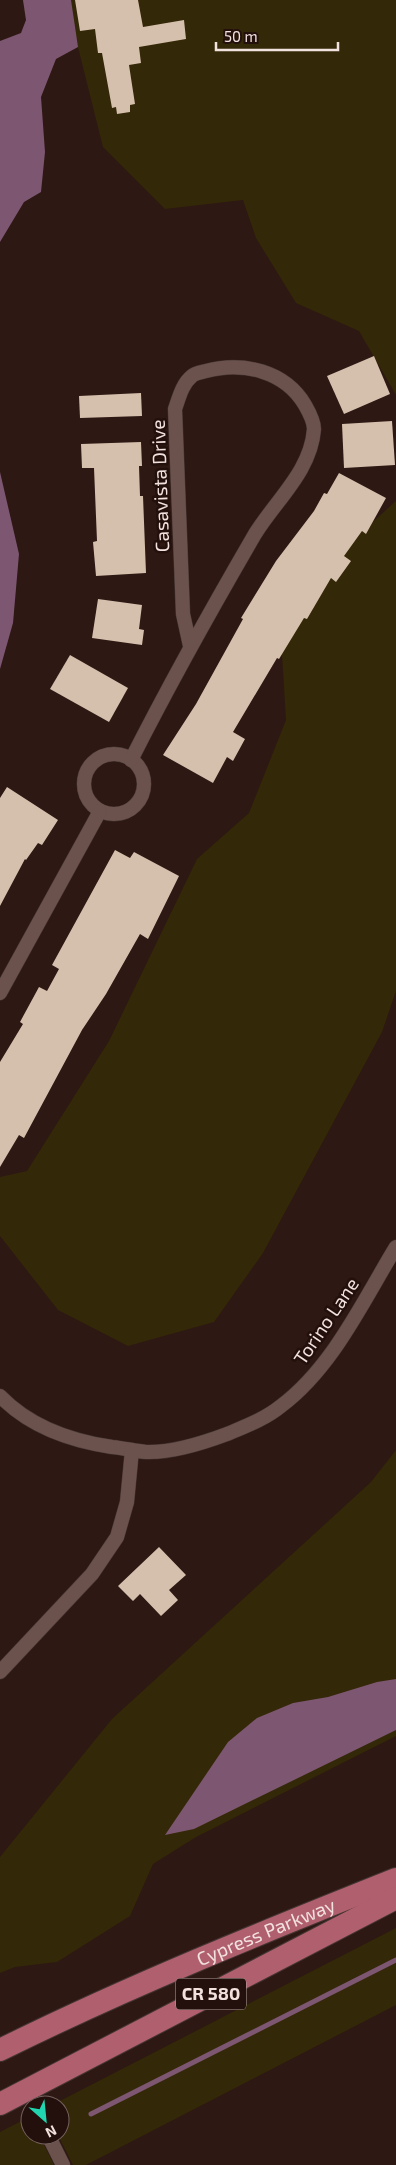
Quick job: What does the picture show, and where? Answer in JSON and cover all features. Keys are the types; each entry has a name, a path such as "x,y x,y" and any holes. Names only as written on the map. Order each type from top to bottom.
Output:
{"main road":[{"name":"Cypress Parkway","path":"0,2050 44,2028 238,1944 396,1879"},
{"name":"Cypress Parkway","path":"33,2095 396,1898"},
{"name":"Cypress Parkway","path":"0,2104 20,2099"}],"street":[{"name":"Casavista Drive","path":"131,760 190,646 257,531 301,470 314,428 310,412 297,391 278,376 250,368 218,368 192,375 182,389 175,409 184,614 190,646"},
{"path":"122,755 131,760 138,767 144,785 137,804 120,814 100,811 87,797 84,788 88,769 103,756 122,755"},
{"path":"0,993 100,811"},
{"name":"Torino Lane","path":"0,1396 40,1425 69,1438 147,1452 210,1441 252,1424 281,1407 307,1383 335,1347 396,1246"},
{"path":"0,1672 92,1574 117,1537 127,1502 132,1450"},
{"path":"53,2145 63,2165"}],"shaded area":[{"path":"23,0 396,0 396,395 359,331 296,303 256,238 243,200 165,209 103,147 78,47 26,20"},
{"path":"23,0 71,0 78,47 56,59 41,97 45,152 41,192 24,202 0,242 0,41 21,33 26,20"},
{"path":"0,472 19,554 13,623 0,669"},
{"path":"396,501 396,991 382,1032 263,1253 214,1322 128,1346 58,1310 0,1236 0,1177 27,1171 109,1041 197,859 249,813 286,720 279,606"},
{"path":"396,1450 396,1736 196,1837 153,1864 130,1916 57,1962 15,1967 0,1973 0,1857 112,1719 371,1482"},
{"path":"396,1679 396,1730 194,1829 165,1835 228,1742 257,1718 293,1703 328,1697 377,1682"},
{"path":"396,1928 396,2005 86,2165 73,2165 63,2145 70,2145 70,2096"},
{"path":"20,2122 20,2145 44,2145 54,2165 0,2165 0,2132"}],"building":[{"path":"75,0 138,0 143,27 184,20 186,39 139,47 141,63 129,65 135,104 130,105 130,112 117,114 116,107 112,108 102,53 98,53 95,29 80,31"},
{"path":"374,356 390,394 344,414 327,376"},
{"path":"141,393 142,416 80,418 79,396"},
{"path":"392,421 395,465 344,468 342,424"},
{"path":"141,442 142,466 139,466 140,496 143,496 146,573 96,576 93,542 97,541 94,468 82,468 81,444"},
{"path":"339,473 386,498 366,534 362,531 344,556 351,561 336,582 331,578 307,619 304,618 279,659 277,658 233,732 245,739 233,761 227,757 213,783 163,755 196,704 243,619 241,618 276,561 314,511 324,493 327,494"},
{"path":"98,599 142,605 139,629 144,630 142,645 92,638"},
{"path":"70,655 128,688 109,722 50,689"},
{"path":"7,787 58,820 42,845 38,843 25,859 0,906 0,798"},
{"path":"115,850 130,858 134,852 179,876 148,939 140,934 106,994 82,1030 24,1138 19,1135 0,1167 0,1062 23,1024 20,1022 39,987 47,991 59,969 52,965"},
{"path":"159,1547 186,1575 169,1590 178,1600 161,1616 140,1594 133,1601 118,1586"}],"waterway":[{"path":"91,2114 396,1960"}]}
